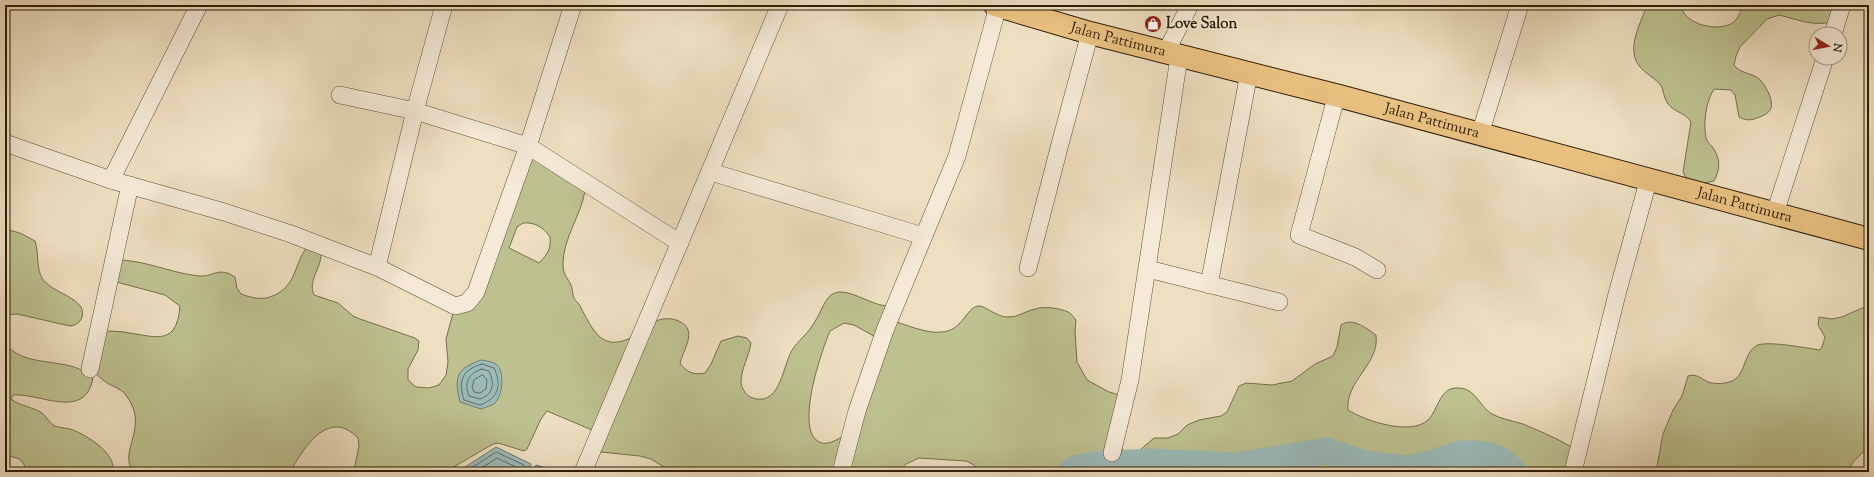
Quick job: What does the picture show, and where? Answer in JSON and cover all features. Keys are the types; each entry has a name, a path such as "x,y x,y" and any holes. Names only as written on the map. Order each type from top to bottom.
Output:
{"main road":[{"name":"Jalan Pattimura","path":"996,6 1090,33 1339,96 1649,178 1869,239"}],"street":[{"path":"111,180 199,5"},
{"path":"377,267 415,111 444,5"},
{"path":"5,143 111,180 224,212 291,234 377,267 455,306 467,303 476,292 528,146 573,5"},
{"path":"582,472 780,5"},
{"path":"1112,453 1130,380 1139,315 1148,270 1178,64 1173,54 1190,5"},
{"path":"1480,134 1520,5"},
{"path":"1835,26 1842,5"},
{"path":"841,472 857,411 883,335 957,156 996,6"},
{"path":"1028,268 1090,33"},
{"path":"1775,213 1822,66"},
{"path":"1209,285 1249,73"},
{"path":"340,95 415,111 528,146 680,243"},
{"path":"1339,96 1334,105 1299,235 1355,257 1377,270"},
{"path":"710,172 924,236"},
{"path":"1573,472 1617,294 1649,178"},
{"path":"90,369 130,185"},
{"path":"1148,270 1279,302"}],"green space":[{"path":"1647,5 1681,5 1683,12 1688,18 1695,22 1712,27 1720,27 1734,22 1739,16 1743,5 1842,5 1837,20 1830,22 1815,23 1779,15 1767,19 1740,47 1734,65 1739,70 1755,76 1760,80 1766,87 1772,105 1767,113 1761,116 1752,120 1743,119 1739,117 1735,95 1731,90 1714,89 1707,106 1705,132 1708,142 1716,152 1719,164 1718,173 1714,181 1704,183 1686,178 1683,172 1691,122 1687,117 1668,104 1661,85 1640,67 1636,60 1634,44 1638,28"},
{"path":"528,146 585,191 580,209 566,245 563,267 571,285 574,298 580,305 592,328 598,335 604,340 619,342 640,333 653,323 662,319 676,320 683,323 689,333 687,344 680,363 688,371 697,374 705,373 711,364 721,341 738,336 747,338 751,343 742,372 741,382 746,394 750,397 760,399 767,398 773,393 782,377 791,352 797,343 808,332 828,298 837,292 844,292 875,303 889,306 889,320 929,332 949,331 959,324 970,311 978,306 984,307 1000,316 1005,317 1016,316 1038,308 1056,309 1071,314 1076,320 1075,331 1077,362 1087,380 1109,392 1126,397 1114,445 1131,454 1139,451 1154,438 1168,438 1178,434 1187,425 1199,420 1221,416 1227,412 1239,386 1246,383 1272,385 1292,381 1315,364 1333,356 1337,347 1341,325 1350,322 1359,324 1376,335 1376,345 1373,355 1352,390 1348,410 1376,422 1400,427 1411,427 1420,425 1428,420 1446,391 1457,388 1463,389 1473,394 1492,414 1537,430 1578,451 1573,472 980,472 974,465 966,461 919,458 906,464 899,472 672,472 651,459 640,456 591,451 599,433 547,411 541,419 527,449 524,451 498,443 493,444 445,472 351,472 354,470 359,446 358,438 347,430 337,427 327,429 309,443 290,472 134,472 130,464 129,456 135,428 135,417 132,406 123,392 107,383 90,369 98,331 122,332 158,337 165,336 171,333 178,318 180,306 165,295 109,280 114,260 125,260 199,276 224,272 235,277 237,288 241,294 253,298 266,298 275,295 287,285 307,247 321,251 320,262 312,284 314,295 338,303 353,316 415,338 419,341 418,350 408,369 408,380 416,387 429,388 439,385 446,375 448,362 446,339 455,306 467,303","holes":["523,223 531,223 538,226 545,230 550,237 548,251 539,263 509,248 517,227","844,323 854,325 881,340 844,435 832,442 822,443 819,442 812,434 809,422 809,406 812,389 816,371 830,331"]},
{"path":"5,229 20,233 35,241 39,270 42,278 52,288 74,300 79,305 82,310 82,317 78,323 70,326 17,314 5,315"},
{"path":"1862,308 1869,309 1869,446 1853,462 1848,472 1656,472 1663,434 1673,410 1682,396 1688,376 1696,376 1708,382 1716,383 1727,383 1735,380 1739,376 1749,353 1758,345 1779,344 1820,350 1825,337 1818,325 1819,317 1832,319 1842,317"},
{"path":"5,342 11,349 27,358 74,367 82,370 93,378 88,391 81,399 72,402 60,402 24,395 13,395 11,399 42,413 55,426 73,430 100,446 110,458 113,465 113,472 29,472 20,459 5,455"}],"water":[{"path":"481,360 496,364 501,372 502,383 500,394 495,403 481,409 460,402 457,380 459,375 466,367"},
{"path":"496,447 531,464 527,472 459,471"},
{"path":"536,465 559,472 533,472"}],"waterway":[{"path":"1071,472 1078,468 1094,465 1150,462 1236,466 1326,451 1365,464 1405,469 1426,465 1460,454 1474,454 1490,456 1503,461 1513,472"}],"place":[{"name":"Love Salon","path":"1153,24"}]}
